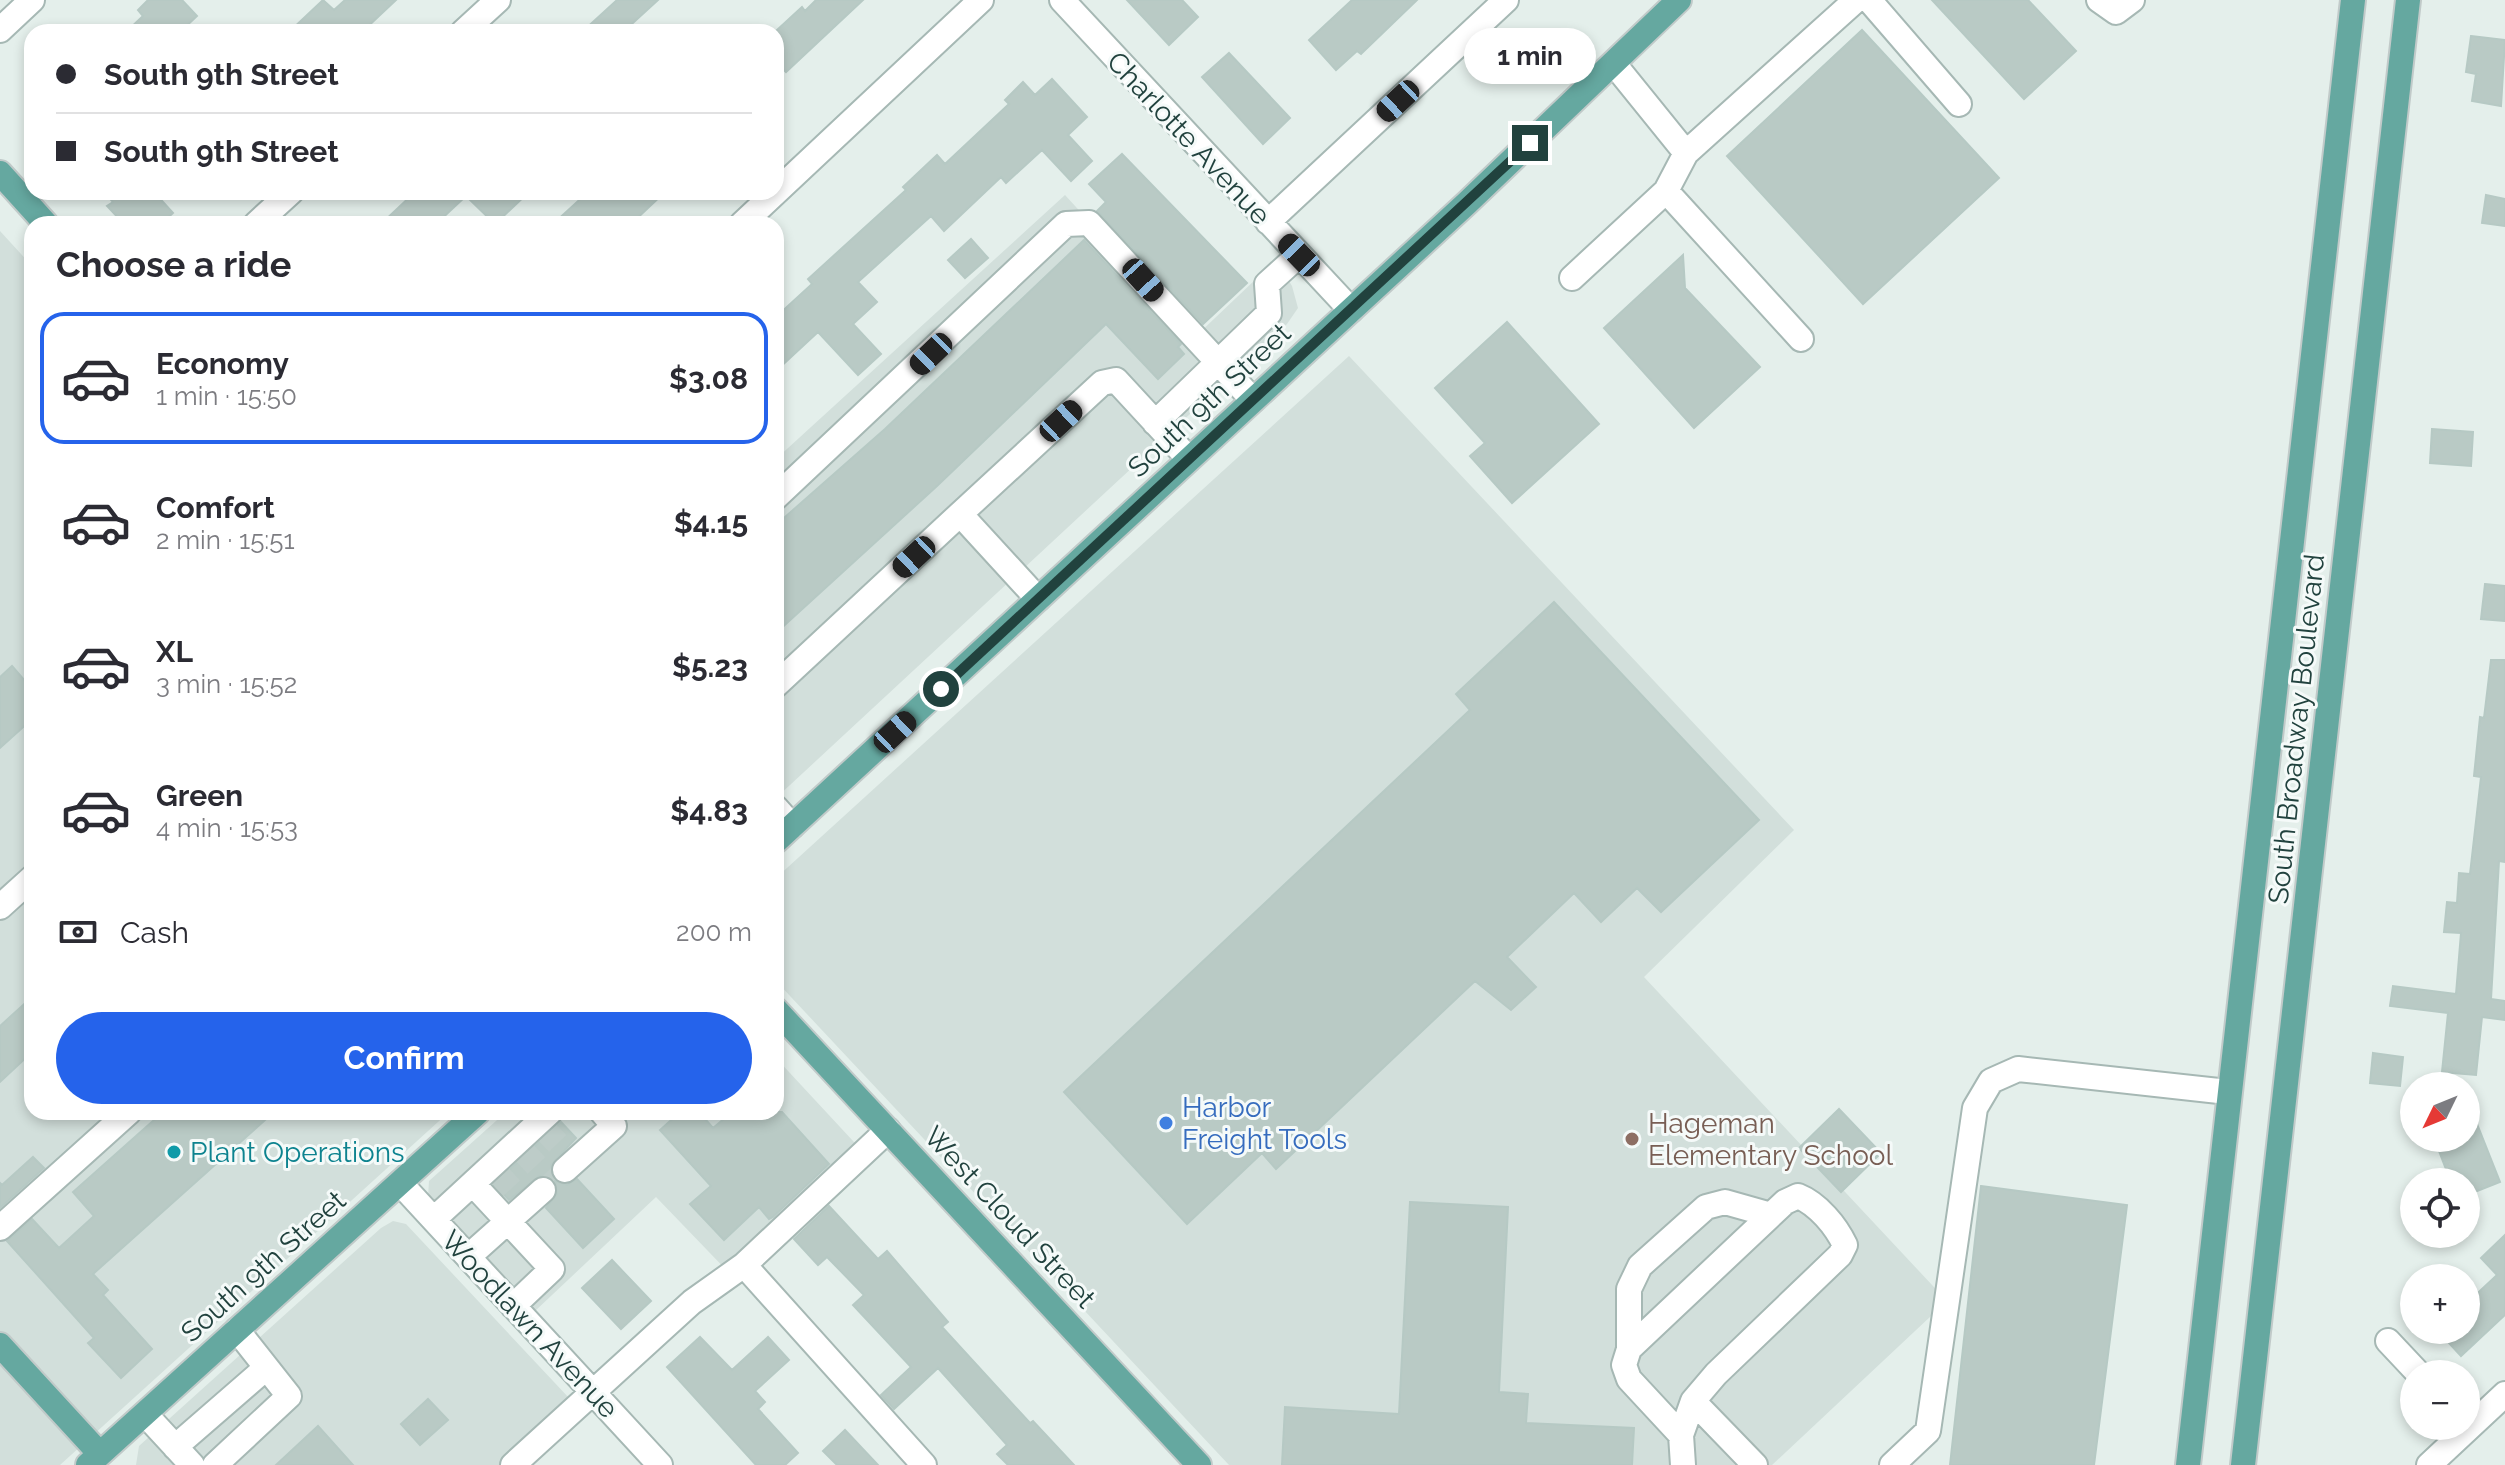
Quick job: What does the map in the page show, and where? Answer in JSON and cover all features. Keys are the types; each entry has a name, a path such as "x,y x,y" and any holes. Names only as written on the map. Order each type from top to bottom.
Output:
{"main road":[{"name":"South 9th Street","path":"784,833 1351,310 1679,0"},
{"name":"South Broadway Boulevard","path":"2188,1465 2353,0"},
{"name":"South Broadway Boulevard","path":"2243,1465 2408,0"},
{"path":"0,173 24,200"},
{"path":"24,200 39,216"},
{"name":"West Cloud Street","path":"784,1019 1199,1465"},
{"name":"South 9th Street","path":"99,1461 145,1414 468,1120"},
{"path":"0,1345 99,1461"}],"street":[{"path":"0,30 32,0"},
{"path":"472,24 498,0"},
{"path":"784,185 981,0"},
{"name":"Charlotte Avenue","path":"1062,0 1351,310"},
{"path":"1268,222 1506,0"},
{"path":"1572,278 1666,191 1686,153 1856,0"},
{"path":"1869,0 1959,104"},
{"path":"2099,0 2116,12 2132,0"},
{"path":"1614,64 1686,153"},
{"path":"1666,191 1801,339"},
{"path":"265,216 282,200"},
{"path":"751,216 768,200"},
{"path":"784,489 1066,224 1076,221 1089,223 1253,400"},
{"path":"1155,423 1269,313 1267,284 1299,255"},
{"path":"784,678 1102,383 1116,380 1189,459"},
{"path":"960,514 1038,599"},
{"path":"0,907 24,885"},
{"path":"1892,1465 1928,1431 1975,1108 1991,1081 2018,1069 2228,1092"},
{"path":"0,1228 120,1120"},
{"path":"434,1219 493,1169 543,1120"},
{"path":"568,1161 614,1126 609,1120"},
{"path":"513,1465 692,1302 744,1265 888,1130"},
{"name":"Woodlawn Avenue","path":"400,1183 660,1465"},
{"path":"473,1184 552,1269 513,1306"},
{"path":"1629,1349 1771,1215 1798,1196 1810,1201 1839,1233 1845,1245 1840,1255 1716,1374 1693,1401 1681,1435 1683,1465"},
{"path":"468,1257 508,1222 529,1197"},
{"path":"1681,1435 1629,1379 1624,1365 1629,1349 1629,1289 1640,1266 1706,1207 1725,1202 1771,1215"},
{"path":"744,1265 924,1465"},
{"path":"215,1465 289,1396 237,1330"},
{"path":"2388,1341 2406,1360"},
{"path":"145,1414 183,1456 266,1368"},
{"path":"2480,1416 2505,1394"},
{"path":"1693,1401 1755,1465"},
{"path":"2429,1465 2454,1440"}],"shaded area":[{"path":"1065,195 1195,337 1276,260 1292,286 1298,308 1287,324 784,791 784,452"},
{"path":"0,231 24,257 24,1120 440,1120 60,1465 0,1465"},
{"path":"1349,356 1794,830 1644,977 1947,1301 1772,1465 1229,1465 784,990 784,871"},
{"path":"784,1067 866,1155 734,1278 656,1197 534,1312 428,1197 429,1181 497,1120 784,1120"},
{"path":"393,1221 406,1224 584,1414 530,1465 136,1465 139,1446 381,1228"}],"building":[{"path":"148,0 182,0 197,16 188,24 134,24 143,16 138,10"},
{"path":"323,0 334,10 345,0 396,0 370,24 298,24"},
{"path":"617,0 658,0 632,24 591,24"},
{"path":"816,0 863,0 786,72 784,24 802,7 805,11"},
{"path":"1127,0 1182,0 1198,17 1169,45"},
{"path":"1352,0 1417,0 1361,54 1357,51 1336,70 1309,40"},
{"path":"1932,0 2028,0 2076,51 2024,99"},
{"path":"1862,30 1999,178 1863,304 1727,156"},
{"path":"2471,36 2505,40 2501,106 2472,101 2476,74 2466,72"},
{"path":"1229,53 1290,118 1263,144 1202,77"},
{"path":"1052,79 1087,117 1068,135 1092,161 1071,181 1042,150 1006,183 1001,177 944,231 931,216 858,282 877,302 853,324 881,354 858,375 818,332 784,364 784,310 812,284 808,279 906,190 903,187 937,155 945,164 1009,104 1005,100 1023,82 1035,95"},
{"path":"1122,154 1247,283 1203,324 1097,211 1106,202 1089,184"},
{"path":"2486,195 2505,199 2505,226 2482,223"},
{"path":"111,200 161,200 173,213 170,216 116,216 107,206 113,202"},
{"path":"406,200 462,200 445,216 390,216"},
{"path":"470,200 520,200 504,216 487,216"},
{"path":"579,200 656,200 640,216 562,216"},
{"path":"971,239 988,258 965,278 948,260"},
{"path":"1084,240 1181,344 1178,347 1184,354 1158,379 1106,324 937,486 784,626 784,518 885,429"},
{"path":"1683,255 1685,288 1760,367 1694,428 1604,328"},
{"path":"1507,322 1599,424 1512,503 1470,456 1485,443 1435,388"},
{"path":"2432,429 2473,432 2471,466 2430,463"},
{"path":"2485,584 2505,586 2505,621 2481,619"},
{"path":"1554,602 1759,820 1661,912 1637,888 1601,922 1574,893 1507,957 1536,987 1511,1010 1475,981 1276,1169 1262,1153 1187,1224 1064,1092 1470,710 1456,694"},
{"path":"2491,660 2505,660 2505,862 2499,861 2491,999 2505,1001 2505,1020 2482,1017 2476,1072 2442,1072 2448,1013 2390,1006 2393,986 2456,994 2461,933 2444,932 2447,902 2457,903 2459,873 2470,874 2481,777 2474,776 2480,717 2484,718"},
{"path":"12,666 24,680 24,726 0,748 0,677"},
{"path":"24,1004 24,1060 0,1082 0,1026"},
{"path":"2373,1053 2403,1057 2400,1086 2370,1083"},
{"path":"1839,1109 1881,1153 1841,1192 1799,1148"},
{"path":"784,1114 829,1164 773,1217 769,1219 759,1207 724,1240 690,1204 711,1186 660,1130 671,1120 706,1120 713,1128 722,1120 784,1120"},
{"path":"154,1120 265,1120 93,1274 108,1290 103,1295 152,1349 121,1378 88,1343 94,1338 7,1241 32,1219 59,1248 94,1216 73,1192"},
{"path":"561,1122 576,1138 551,1165 553,1179 539,1176 509,1200 494,1184"},
{"path":"2480,1131 2500,1182 2480,1190 2480,1168 2446,1168 2439,1152 2480,1152"},
{"path":"33,1157 44,1168 0,1208 0,1183 2,1185"},
{"path":"577,1179 614,1219 583,1248 546,1208 557,1194 555,1181 567,1185"},
{"path":"1981,1186 2127,1205 2094,1465 1950,1465"},
{"path":"1410,1202 1508,1207 1499,1392 1528,1394 1526,1423 1634,1428 1632,1465 1282,1465 1285,1407 1399,1414"},
{"path":"829,1206 878,1259 887,1251 948,1322 942,1327 1030,1423 1033,1421 1074,1465 1008,1465 997,1454 1007,1445 938,1368 894,1409 881,1395 911,1367 853,1305 864,1295 827,1257 818,1265 794,1239"},
{"path":"2505,1235 2505,1315 2480,1338 2480,1291 2497,1275 2481,1258"},
{"path":"612,1260 651,1301 621,1329 582,1288"},
{"path":"700,1337 732,1370 768,1337 789,1360 755,1391 765,1402 758,1409 798,1453 785,1465 756,1465 667,1367"},
{"path":"2450,1344 2474,1344 2461,1356"},
{"path":"428,1399 448,1420 420,1445 401,1424"},
{"path":"318,1426 353,1465 276,1465"},
{"path":"845,1430 878,1465 837,1465 823,1451"}],"tunnel":[{"path":"541,1126 564,1150"},
{"path":"520,1148 552,1182"},
{"path":"495,1171 517,1195"}],"place":[{"name":"Harbor Freight Tools","path":"1166,1123"},
{"name":"Hageman Elementary School","path":"1632,1139"},
{"name":"Plant Operations","path":"174,1152"}],"route":[{"path":"941,689 1530,143"}]}
